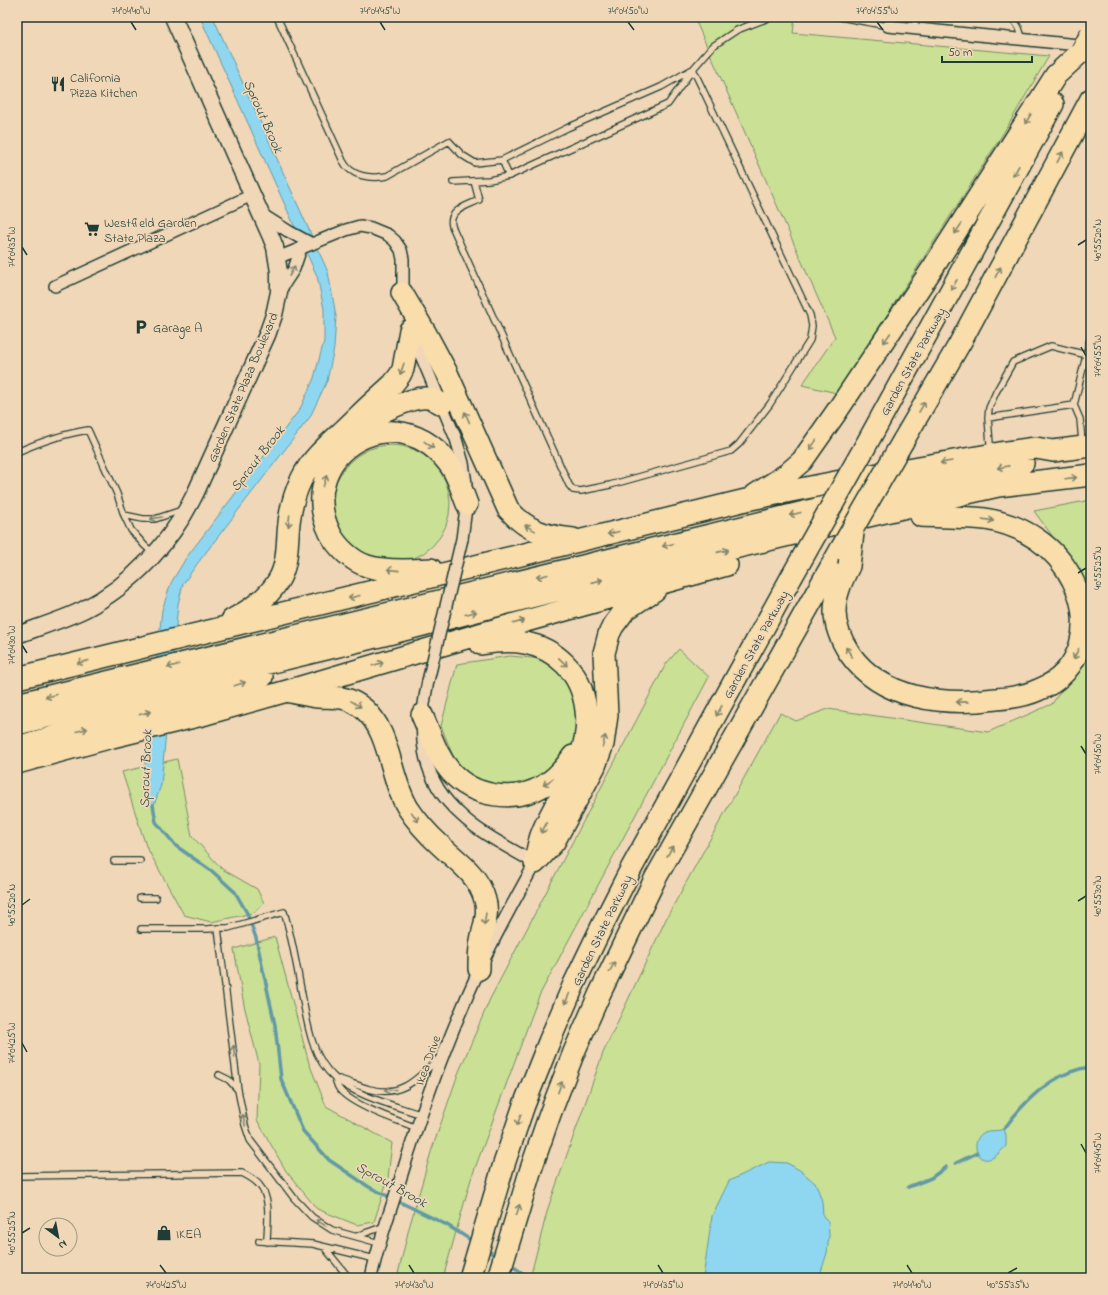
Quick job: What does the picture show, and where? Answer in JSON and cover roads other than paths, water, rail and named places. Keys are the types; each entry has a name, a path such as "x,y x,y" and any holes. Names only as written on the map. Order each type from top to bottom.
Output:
{"highway":[{"path":"746,500 787,474 802,460 835,414 1063,75 1088,44"},
{"name":"Garden State Parkway","path":"472,1270 482,1234 524,1105 574,984 602,926 631,869 866,445 1063,75"},
{"path":"921,516 984,519 1016,527 1031,535 1057,556 1070,575 1079,594 1084,619 1084,632 1080,645 1068,667 1059,677 1049,685 1031,692 1008,698 972,702 920,698 893,689 860,667 845,647 840,635 835,612 845,558 854,526 960,343 1091,99"},
{"path":"402,293 447,373 508,509 517,519 530,529 546,535 581,540"},
{"path":"209,632 250,610 266,597 278,581 286,560 290,516 294,497 302,478 324,447 393,384 400,374 405,360 410,330"},
{"path":"344,430 419,398 429,398 442,404"},
{"path":"467,504 457,477 444,458 420,438 398,431 373,434 351,444 341,453 333,462 324,484 322,503 325,521 336,543 348,555 367,566 397,570 474,568"},
{"path":"17,678 474,568 581,540 746,500 861,477 1000,453 1036,448 1053,451 1087,446"},
{"path":"17,704 927,482 1039,460 1053,451"},
{"path":"17,770 79,746 109,730 284,670 313,652 534,596 998,486 1091,475"},
{"path":"17,724 114,701 287,691 674,579 999,497 1050,480"},
{"name":"Garden State Parkway","path":"498,1276 552,1107 574,1052 619,952 655,879 845,558"},
{"path":"535,863 554,842 595,766 603,744 606,720 604,653 611,630 625,610 674,579"},
{"path":"414,653 498,641 524,642 540,647 560,658 573,674 583,694 587,718 587,729 583,751 580,760 542,834 535,863"},
{"path":"287,691 319,697 337,697 346,699 363,709 375,722 383,738 396,783 408,808 427,833 471,872 480,885 486,901 487,909 480,947 479,969"},
{"path":"422,715 438,755 452,773 469,787 500,796 512,796 534,790 553,780 573,756 587,729"},
{"path":"17,747 109,730"},
{"path":"17,763 79,746"}],"street":[{"name":"Garden State Plaza Boulevard","path":"17,635 84,609 109,594 128,580 167,540 188,508 267,335 274,315 279,292 279,272 271,237 173,17"},
{"path":"888,26 1023,40 1088,44"},
{"path":"55,286 252,195"},
{"path":"261,214 294,234 307,246"},
{"path":"277,258 330,236 360,226 379,230 392,238 401,250 403,259 402,293 410,330 456,440 466,476 467,504 462,539 428,681 422,715 421,734 426,762 434,780 446,799 461,816 477,828 535,863"},
{"path":"279,292 307,246"},
{"name":"Ikea Drive","path":"372,1278 379,1243 386,1226 417,1128 444,1054 479,969 535,863"}],"lane":[{"path":"277,17 346,167 352,172 368,178 387,176 449,141 462,155 475,163 502,160 567,128 661,87 693,69"},
{"path":"453,182 474,181 509,176 668,104 693,69 713,46 737,30 771,17"},
{"path":"840,17 888,26"},
{"path":"914,17 914,29"},
{"path":"1012,17 1019,28 1023,40"},
{"path":"474,181 479,200 454,213 451,219 452,226 566,478 573,490 581,491 610,485 731,451 739,444 770,404 789,375 810,340 812,326 810,315 693,69"},
{"path":"502,160 509,176"},
{"path":"1087,446 1080,419 1074,405 1088,355 1091,335"},
{"path":"1000,453 990,444 988,418 989,408 1013,362 1051,346 1088,355"},
{"path":"988,418 1074,405"},
{"path":"17,452 63,434 88,430 117,494 131,530 145,546 155,554"},
{"path":"124,515 143,519 155,519 188,508"},
{"path":"114,861 140,861"},
{"path":"140,898 156,898"},
{"path":"141,929 228,928 284,912 290,931 312,1041 320,1058 335,1078 339,1088 348,1097 358,1104 388,1118 417,1128"},
{"path":"218,928 238,1090 245,1125 250,1140 294,1198 312,1217 332,1230 379,1243"},
{"path":"335,1078 379,1091 397,1090 416,1081 444,1054"},
{"path":"219,1075 229,1080 238,1090"},
{"path":"335,1078 368,1096 422,1115"},
{"path":"17,1176 242,1173 260,1186 266,1199 268,1211 267,1242"},
{"path":"357,1237 386,1226"},
{"path":"259,1241 314,1244 375,1259"},
{"path":"324,1247 350,1278"}],"water":[{"path":"200,17 213,17 328,272 336,316 334,348 327,381 310,417 183,584 178,604 161,785 153,808 143,782 162,610 171,583 186,558 300,409 314,378 324,341 324,309 317,276"},
{"path":"1004,1129 1006,1135 1006,1146 992,1158 982,1158 977,1151 976,1146 979,1137 985,1132"},
{"path":"769,1162 787,1163 801,1171 816,1184 822,1201 823,1216 828,1221 829,1235 827,1253 819,1278 703,1278 712,1216 729,1181"}],"waterway":[{"name":"Sprout Brook","path":"153,805 156,822 176,846 213,872 235,892 247,913 256,938 275,1025 281,1079 303,1131 329,1160 369,1187 447,1225 474,1242"},
{"path":"1004,1129 1031,1098 1053,1081 1065,1074 1091,1067"},
{"path":"956,1163 977,1153"},
{"path":"908,1187 931,1178 946,1167"},
{"name":"Sprout Brook","path":"486,1249 497,1257"},
{"name":"Sprout Brook","path":"509,1264 530,1278"}],"place":[{"name":"California Pizza Kitchen","path":"58,84"},
{"name":"Westfield Garden State Plaza","path":"92,229"},
{"name":"Garage A","path":"141,327"},
{"name":"IKEA","path":"164,1233"}]}
